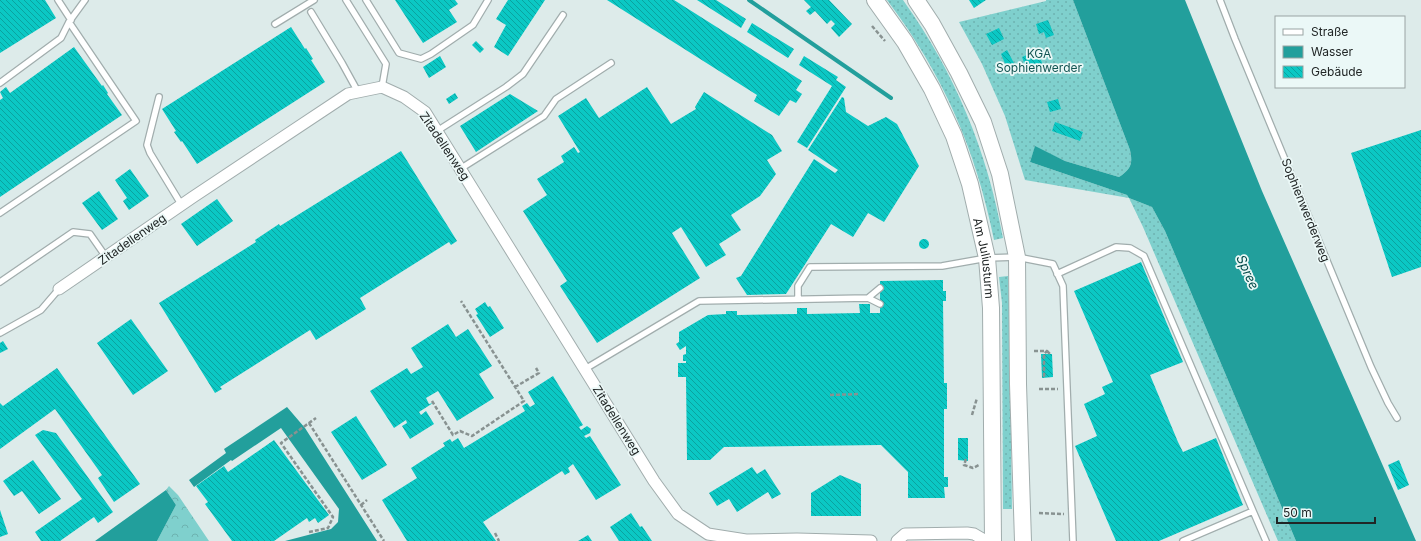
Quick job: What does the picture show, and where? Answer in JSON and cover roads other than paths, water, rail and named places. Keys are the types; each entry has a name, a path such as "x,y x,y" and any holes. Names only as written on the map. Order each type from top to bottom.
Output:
{"main road":[{"name":"Am Juliusturm","path":"875,0 905,42 932,89 954,136 970,184 987,258 991,308 993,541"},
{"path":"916,0 932,24 959,73 983,122 1000,174 1017,257 1018,384 1023,541"}],"street":[{"name":"Zitadellenweg","path":"59,289 182,204 348,94 382,87 404,97 425,112 654,481 678,514 708,538 746,540 797,539 871,541"},
{"path":"896,541 905,534 967,533 974,534 986,541"}],"lane":[{"path":"0,213 136,121 70,21 58,0"},
{"path":"0,83 61,38 70,21 85,0"},
{"path":"275,24 314,0"},
{"path":"346,0 386,64 382,87"},
{"path":"366,0 399,53 421,59 431,54 473,25 488,0"},
{"name":"Sophienwerderweg","path":"1220,0 1371,367 1388,403 1397,418"},
{"path":"310,12 342,63 358,92"},
{"path":"437,131 506,87 523,74 563,15"},
{"path":"460,169 544,116 556,99 611,63"},
{"path":"159,97 147,145 150,153 182,204"},
{"path":"0,282 73,232 90,234 106,256"},
{"path":"1057,274 1116,247 1130,248 1144,256 1266,541"},
{"path":"798,298 798,286 810,267 942,266 987,258 1017,257 1053,264 1063,286 1073,541"},
{"path":"868,298 880,288"},
{"path":"0,333 41,310 59,289"},
{"path":"585,369 699,301 798,298 868,298 880,304"},
{"path":"1183,541 1253,511"}],"water":[{"name":"Spree","path":"1073,0 1185,0 1262,191 1416,541 1296,541 1165,231 1152,207 1129,198 1127,195 1030,162 1035,146 1065,161 1119,177 1129,169 1131,163 1130,150"},
{"path":"287,407 305,428 377,541 285,541 331,529 338,522 339,509 281,428 232,461 231,460 194,487 189,480 226,453 224,449"},
{"path":"166,490 176,505 157,541 95,541"}],"waterway":[{"path":"749,0 891,98"}],"park label":[{"name":"KGA Sophienwerder","path":"1039,60"}]}
